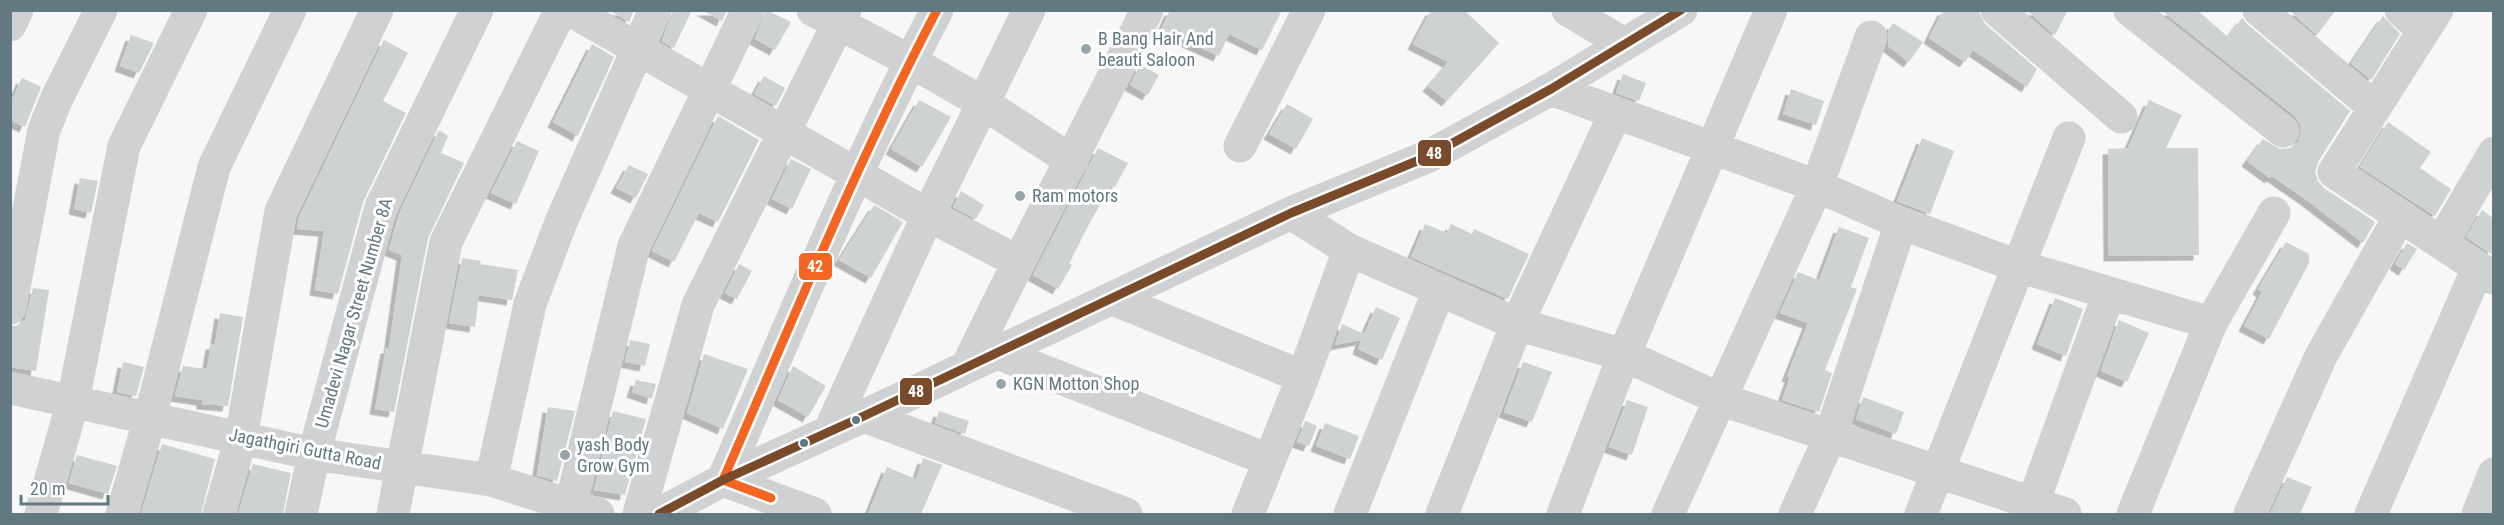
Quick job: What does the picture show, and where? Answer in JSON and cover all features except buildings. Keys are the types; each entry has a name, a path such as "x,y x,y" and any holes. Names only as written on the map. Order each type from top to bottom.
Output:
{"street":[{"path":"10,25 17,10"},
{"path":"10,308 44,130 100,10"},
{"path":"41,514 73,400 124,146 191,10"},
{"path":"122,514 150,418 214,167 290,10"},
{"path":"219,514 241,438 281,211 377,10"},
{"name":"Umadevi Nagar Street Number 8A","path":"301,514 314,454 381,207 477,10"},
{"path":"393,514 446,242 561,10"},
{"path":"570,10 928,215 1017,261"},
{"path":"491,480 530,304 561,222 655,10"},
{"path":"584,510 634,246 748,10"},
{"path":"723,480 857,174 910,61 937,10"},
{"path":"830,430 928,215 1029,10"},
{"path":"982,359 1017,261 1072,161 1147,10"},
{"path":"1240,146 1310,10"},
{"path":"1568,10 1624,44"},
{"path":"659,514 723,480 864,416 1292,213 1429,156 1551,89 1681,10"},
{"path":"1563,514 1624,355 1771,10"},
{"path":"1997,10 2121,117"},
{"path":"2130,10 2283,131"},
{"path":"2259,10 2374,107"},
{"path":"639,514 698,305 785,132 832,15 983,103 1072,161"},
{"path":"2371,514 2486,273 2334,172 2374,107 2420,17"},
{"path":"1668,514 1817,186 1871,37"},
{"path":"1551,89 1817,186 1901,223 2018,266 2211,322"},
{"path":"1442,514 1517,324 1615,114"},
{"path":"1921,514 2069,138"},
{"path":"2440,243 2493,153"},
{"path":"1292,213 1349,250 1517,324 1624,355 1720,399 1939,473 2032,509 2065,514"},
{"path":"2133,514 2211,322 2274,213"},
{"path":"2250,514 2321,356 2400,216"},
{"path":"1795,514 1830,437 1901,223"},
{"path":"1248,514 1303,377 1349,250"},
{"path":"1350,514 1439,290"},
{"path":"2032,509 2109,293"},
{"path":"1113,299 1303,377"},
{"path":"982,359 1269,460"},
{"name":"Jagathgiri Gutta Road","path":"10,388 314,454 491,480 584,510"},
{"path":"864,416 1126,514"},
{"path":"2478,514 2493,474"},
{"path":"723,480 815,514"}],"transit line":[{"name":"42","path":"771,498 723,480 852,184 937,10"},
{"name":"48","path":"659,514 723,480 864,416 1291,213 1429,156 1551,89 1681,10"}],"place":[{"name":"B Bang Hair And beauti Saloon","path":"1086,49"},
{"name":"Ram motors","path":"1020,196"},
{"name":"KGN Motton Shop","path":"1001,384"},
{"name":"yash Body Grow Gym","path":"565,455"}]}
